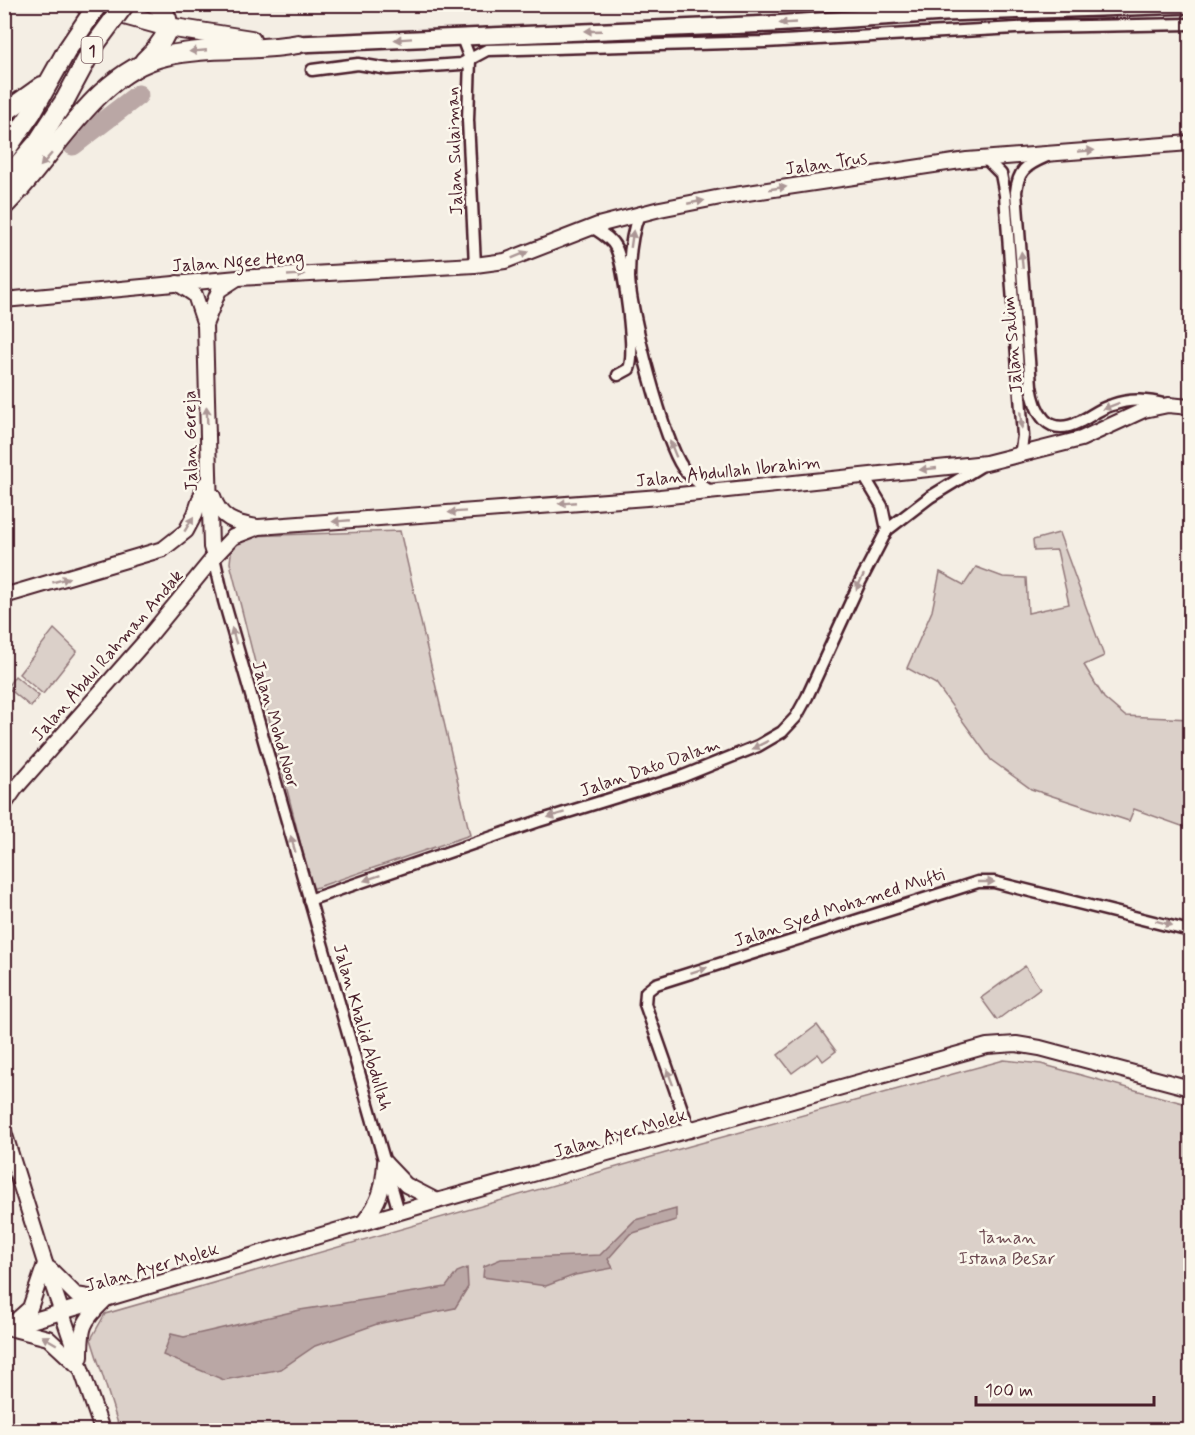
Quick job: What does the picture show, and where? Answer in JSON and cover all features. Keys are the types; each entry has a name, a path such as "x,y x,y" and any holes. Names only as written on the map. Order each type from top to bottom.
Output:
{"highway":[{"path":"84,4 168,27 239,39 298,44"},
{"name":"1","path":"4,153 31,114 48,80 98,4"},
{"name":"1","path":"4,181 36,143 65,100 94,46 126,4"},
{"path":"4,206 53,152 90,102 141,64 166,36 168,27 160,8 155,4"},
{"path":"141,64 163,56 197,51 272,49 298,44"},
{"path":"4,113 24,102 48,80"}],"main road":[{"path":"298,44 1191,5"}],"street":[{"path":"312,70 358,64 388,69 458,65 488,50 765,42 1036,27 1191,24"},
{"name":"Jalan Sulaiman","path":"462,38 470,59 468,120 475,265"},
{"name":"Jalan Trus","path":"475,265 505,261 592,227 639,214 743,194 986,159 1191,143"},
{"name":"Jalan Salim","path":"1052,153 1023,168 1017,178 1016,192 1031,386 1037,410 1048,424 1060,426 1076,424 1111,405 1130,400 1149,400 1168,405"},
{"name":"Jalan Salim","path":"986,159 1000,174 1005,195 1013,332 1023,435 1021,449 1016,457"},
{"path":"639,214 631,236 629,280 639,334 671,446 685,471 711,492"},
{"path":"592,227 609,238 618,252 633,345 629,369 618,375"},
{"name":"Jalan Ngee Heng","path":"4,300 238,278 475,265"},
{"name":"Jalan Gereja","path":"205,325 219,290 238,278"},
{"name":"Jalan Gereja","path":"177,283 195,295 205,325 208,473 211,547 214,557"},
{"name":"Jalan Abdullah Ibrahim","path":"208,473 217,508 225,517 236,523 259,527 711,492 986,463 1081,439 1124,417 1168,405 1191,407"},
{"name":"Jalan Dato Dalam","path":"309,900 539,821 681,777 758,746 782,732 796,717 807,697 860,582 887,530 930,497 986,463"},
{"name":"Jalan Abdul Rahman Andak","path":"4,596 163,549 186,531 195,514 208,473"},
{"path":"864,476 882,506 887,530"},
{"name":"Jalan Abdullah Ibrahim","path":"214,557 233,537 259,527"},
{"name":"Jalan Abdul Rahman Andak","path":"4,805 15,789 147,639 214,557"},
{"name":"Jalan Mohd Noor","path":"214,557 224,601 309,900"},
{"name":"Jalan Syed Mohamed Mufti","path":"690,1132 645,1004 646,992 656,984 958,886 978,882 994,882 1191,931"},
{"name":"Jalan Khalid Abdullah","path":"309,900 399,1212"},
{"name":"Jalan Ayer Molek","path":"6,1328 437,1201 690,1132 987,1046 1016,1044 1040,1047 1191,1088"},
{"path":"4,1132 45,1263 102,1431"},
{"path":"385,1163 406,1185 437,1201"},
{"path":"363,1223 376,1207 383,1189 385,1163"},
{"path":"45,1263 64,1287 76,1294 105,1300"},
{"path":"6,1328 30,1308 45,1263"},
{"path":"81,1369 81,1331 87,1318 105,1300"},
{"path":"6,1328 48,1338 81,1369"}],"green space":[{"path":"400,531 470,835 312,889 230,563 232,545 244,536"},
{"path":"1059,533 1104,656 1084,665 1104,698 1125,716 1190,719 1190,829 1134,809 1129,821 1031,789 991,760 936,684 907,668 932,611 940,572 964,585 976,567 1003,577 1026,578 1028,613 1069,604 1057,550 1034,551 1033,540"},
{"path":"54,629 77,651 43,694 19,674"},
{"path":"15,676 39,696 31,707 7,687"},
{"path":"1025,966 1040,988 997,1020 981,998"},
{"path":"817,1025 836,1051 823,1061 818,1054 792,1073 778,1055"},
{"name":"Taman Istana Besar","path":"1004,1060 1041,1064 1190,1105 1190,1430 120,1430 91,1339 105,1314 690,1146"}],"shaded area":[{"path":"676,1209 676,1220 630,1234 608,1259 613,1268 575,1275 546,1286 483,1277 484,1266 501,1259 600,1255 635,1220"},
{"path":"467,1268 468,1287 455,1308 377,1324 315,1346 281,1369 224,1380 163,1355 171,1334 184,1337 300,1310 446,1287 457,1272"}],"waterway":[{"path":"73,145 138,95"}]}
